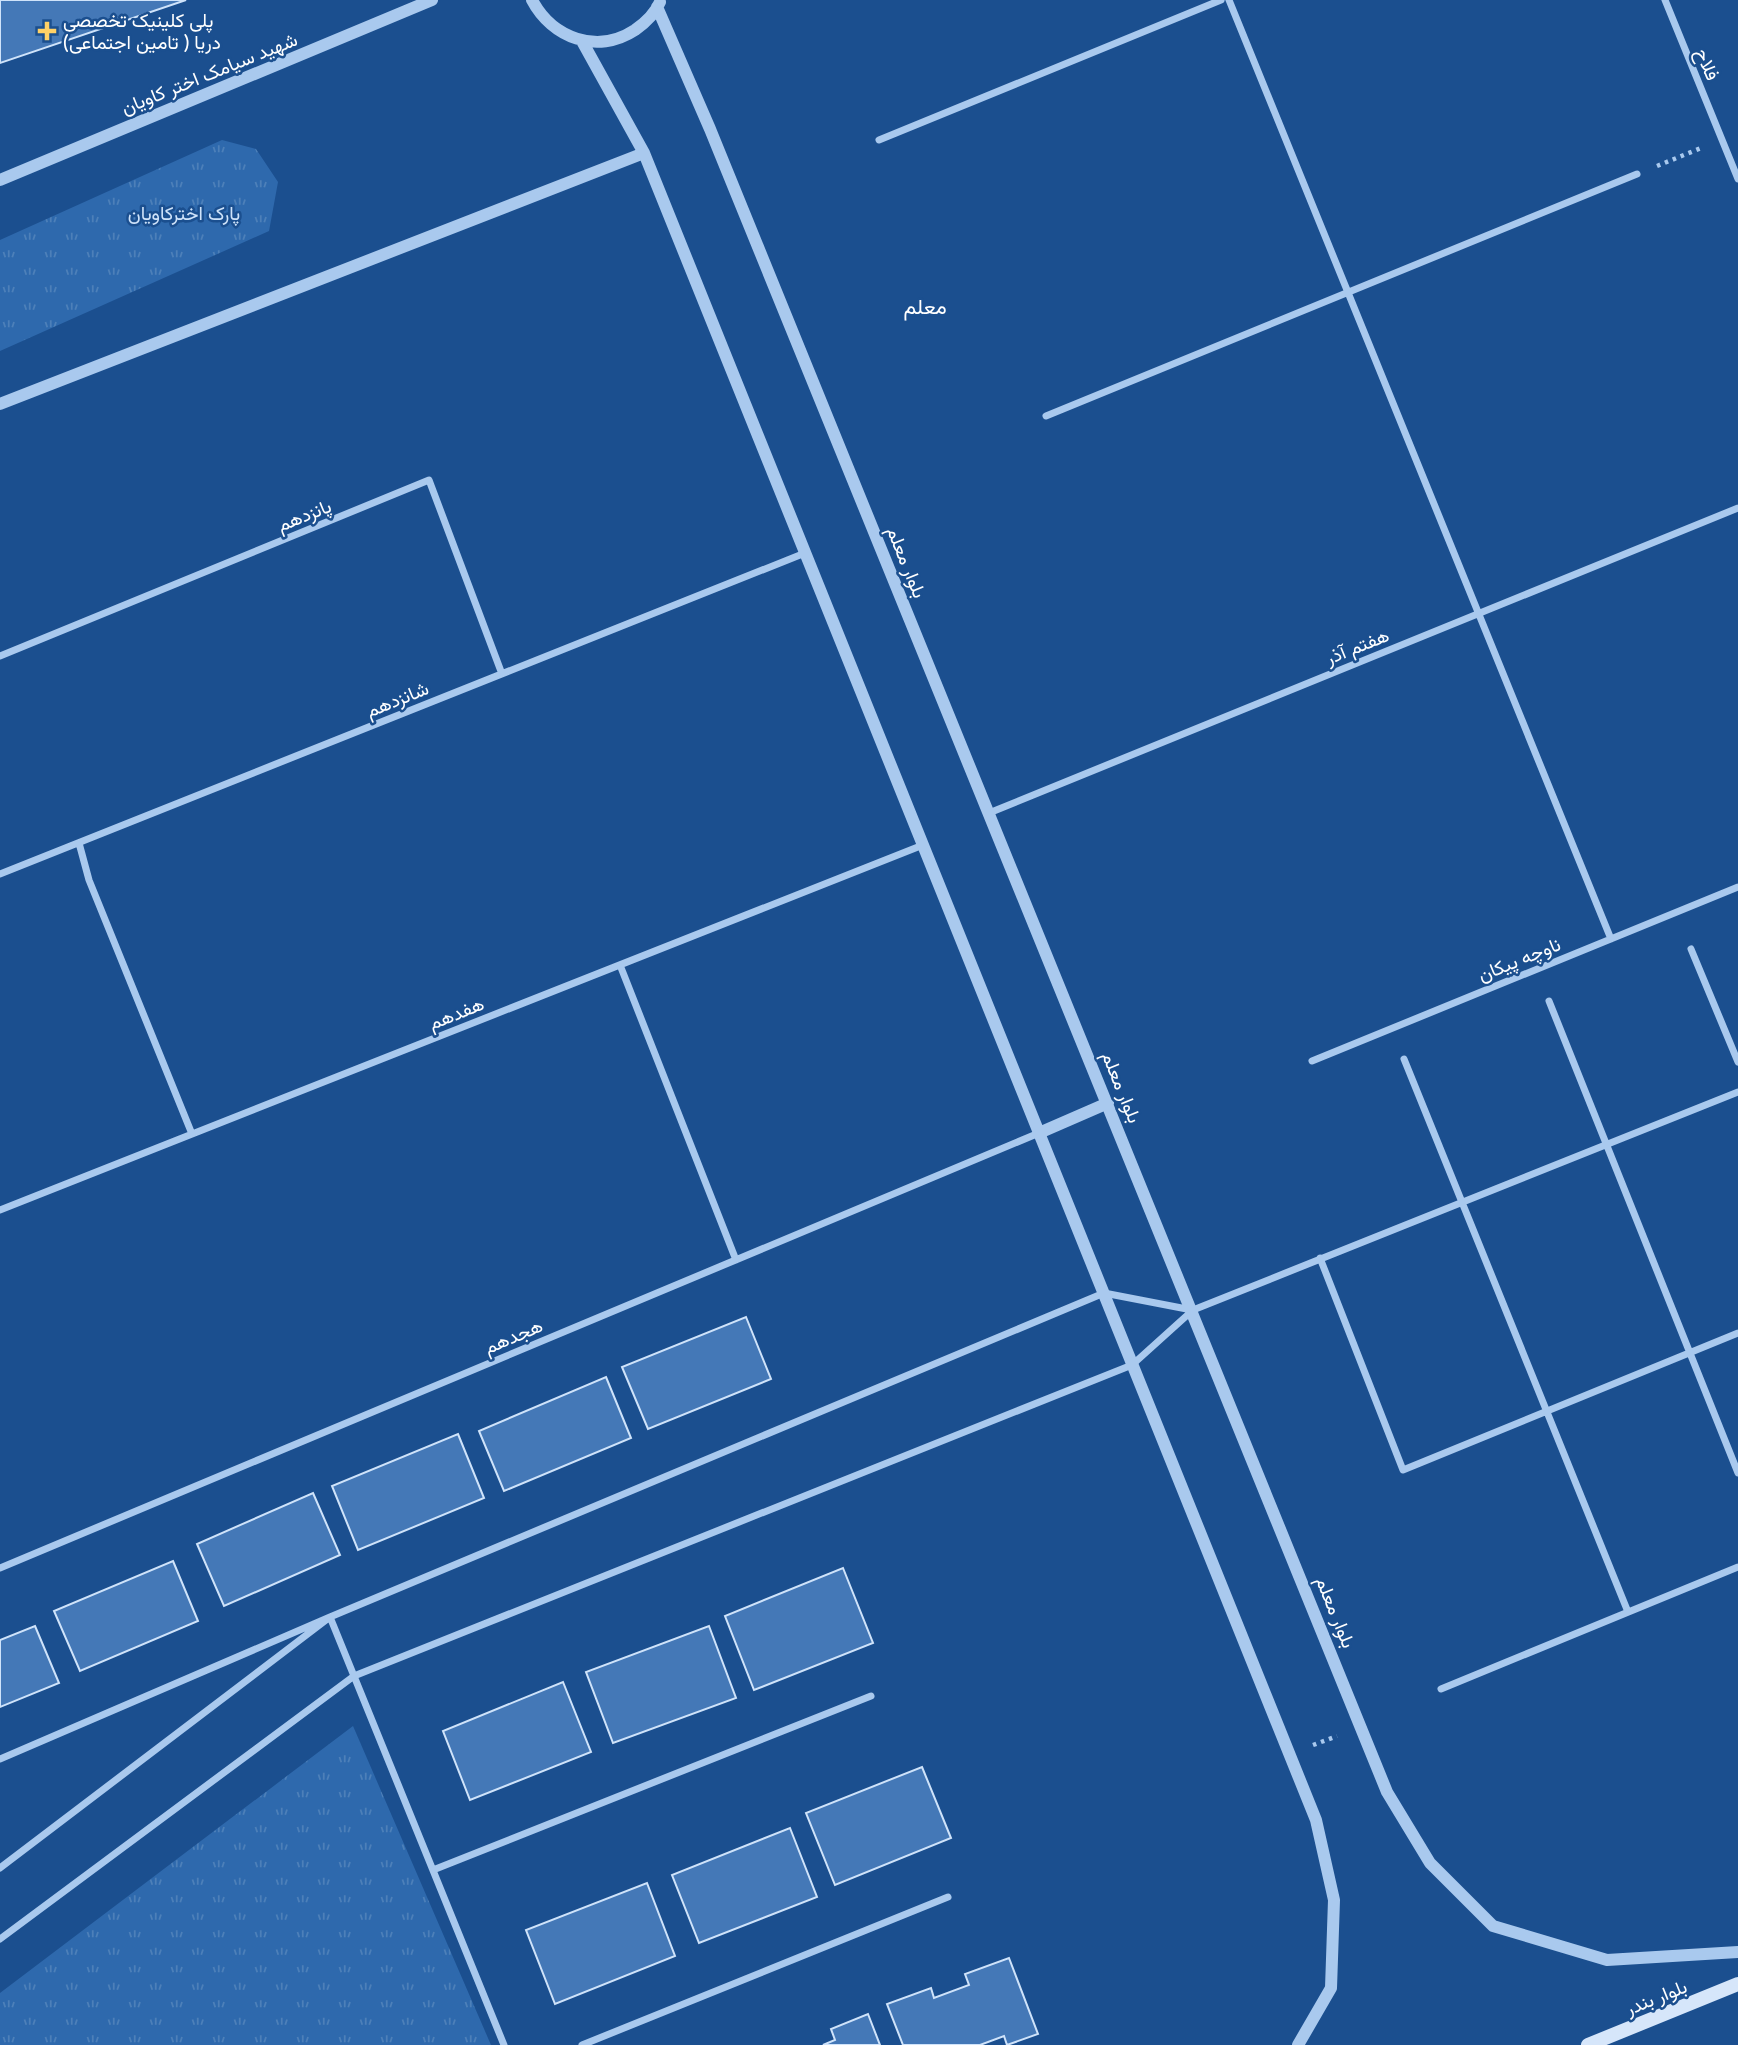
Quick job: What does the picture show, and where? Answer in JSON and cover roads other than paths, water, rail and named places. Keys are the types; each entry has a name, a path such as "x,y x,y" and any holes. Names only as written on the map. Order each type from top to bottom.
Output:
{"main road":[{"name":"بلوار بندر","path":"1588,2045 1738,1984"}],"street":[{"name":"شهید سیامک اختر کاویان","path":"0,180 432,0"},
{"path":"533,0 545,20 562,33 582,41 604,42 625,36 643,24 659,4"},
{"path":"879,140 1221,0"},
{"path":"1229,0 1611,939"},
{"name":"فلاح","path":"1665,0 1738,179"},
{"name":"بلوار معلم","path":"659,4 1387,1792 1430,1863 1493,1926 1607,1960 1738,1952"},
{"path":"582,41 644,153 1316,1821 1334,1900 1331,1988 1298,2045"},
{"path":"0,404 644,153"},
{"path":"1046,416 1637,174"},
{"name":"پانزدهم","path":"0,656 429,480 502,674"},
{"name":"هفتم آذر","path":"989,813 1738,508"},
{"name":"شانزدهم","path":"0,874 805,553"},
{"path":"79,843 89,880 192,1134"},
{"name":"هفدهم","path":"0,1210 923,845"},
{"name":"ناوچه پیکان","path":"1312,1061 1738,887"},
{"path":"1691,948 1738,1062"},
{"path":"620,965 736,1260"},
{"path":"1549,1001 1738,1473"},
{"path":"1404,1059 1628,1612"},
{"path":"0,1939 354,1676 1132,1365 1193,1310 1738,1092"},
{"path":"1039,1133 1108,1103"},
{"name":"هجدهم","path":"0,1568 1039,1133"},
{"path":"1320,1258 1404,1470 1738,1333"},
{"path":"0,1759 330,1617 1104,1293 1193,1310"},
{"path":"1441,1689 1738,1567"},
{"path":"330,1617 504,2045"},
{"path":"0,1868 330,1617"},
{"path":"433,1870 871,1696"},
{"path":"582,2045 948,1897"}],"place":[{"name":"پلی کلینیک تخصصی دریا ( تامین اجتماعی)","path":"47,31"}],"district":[{"name":"معلم","path":"925,307"}],"park label":[{"name":"پارک اخترکاویان","path":"184,213"}]}
